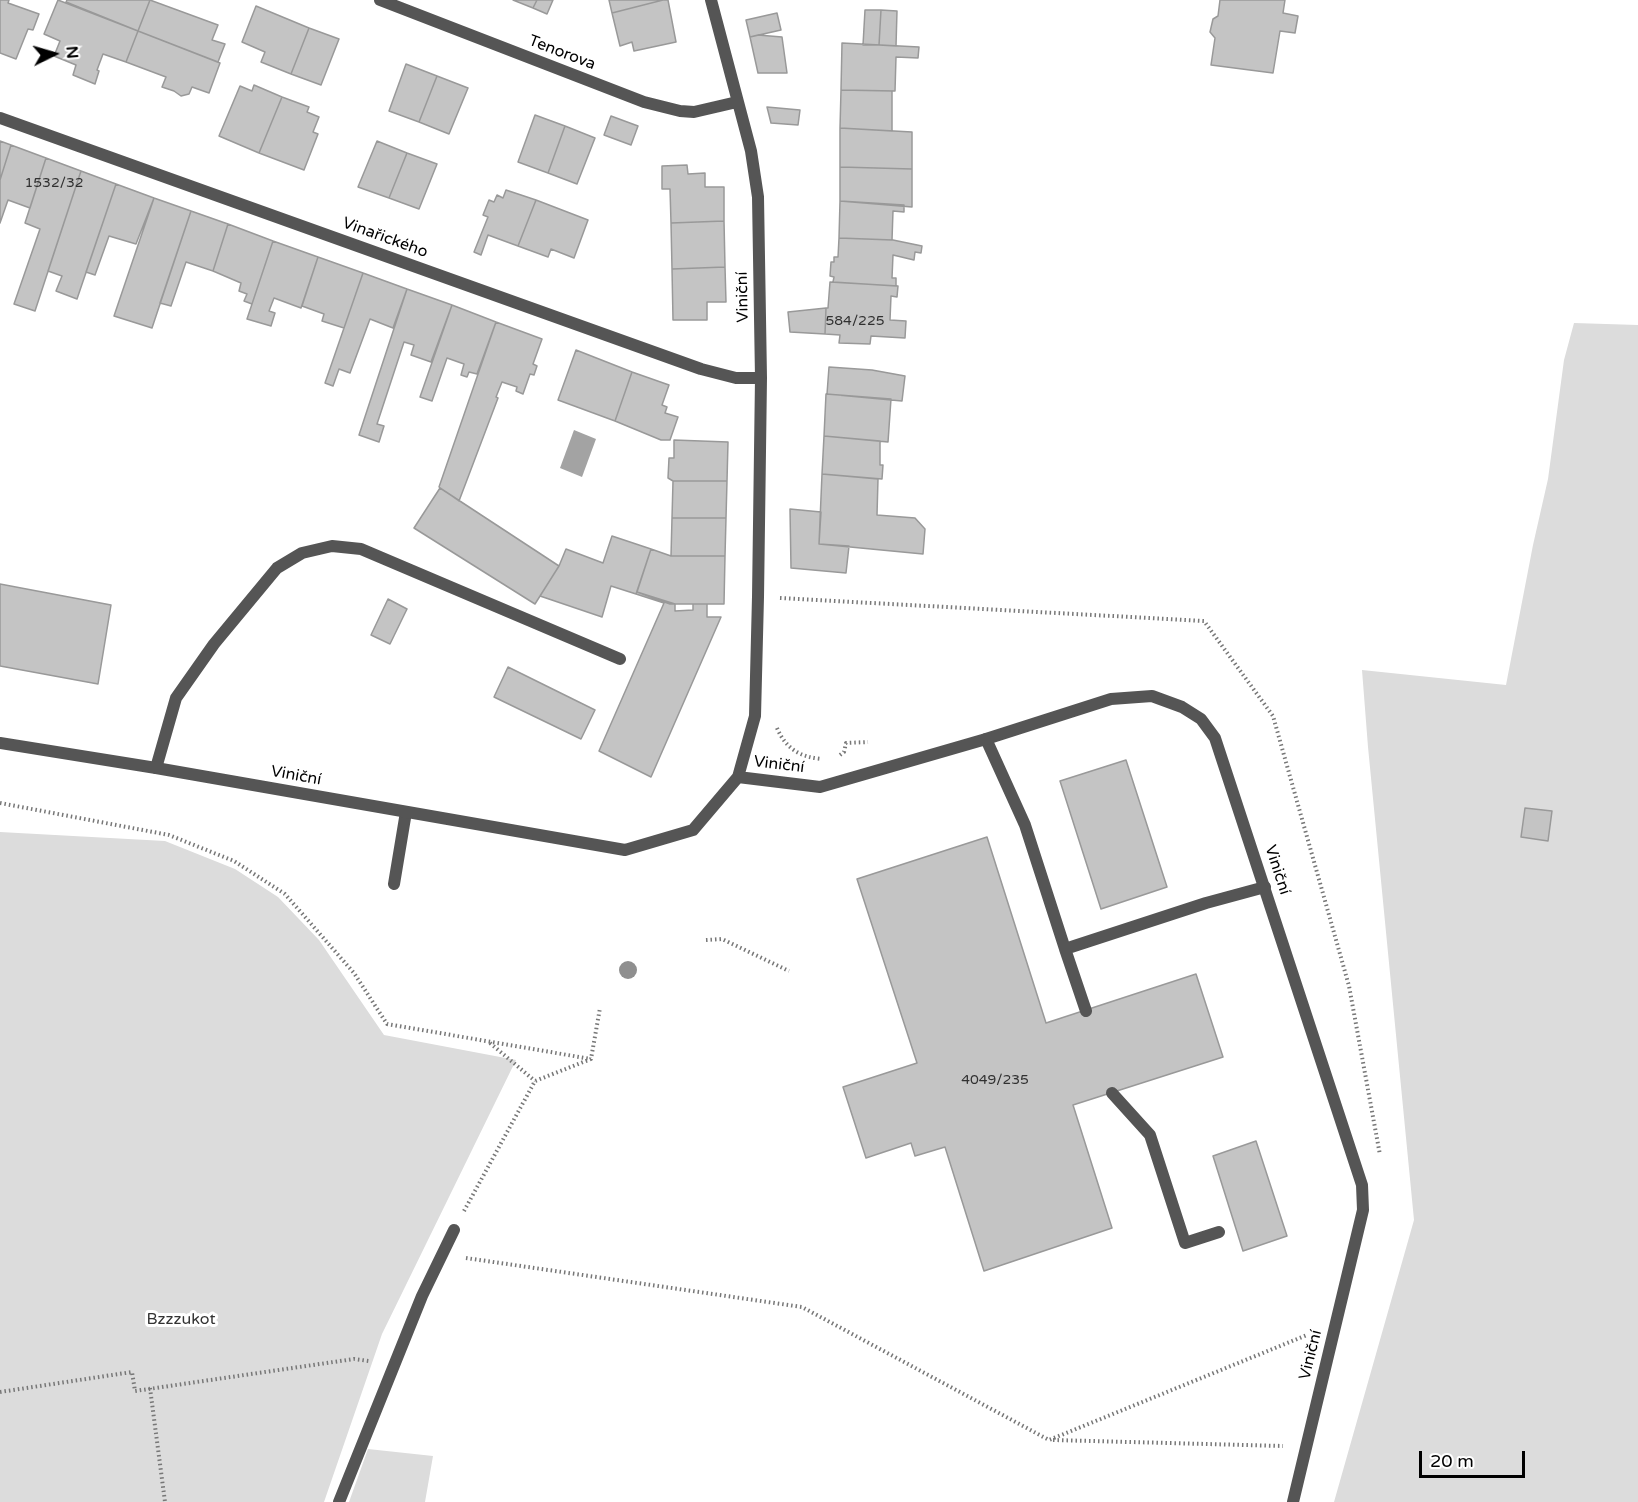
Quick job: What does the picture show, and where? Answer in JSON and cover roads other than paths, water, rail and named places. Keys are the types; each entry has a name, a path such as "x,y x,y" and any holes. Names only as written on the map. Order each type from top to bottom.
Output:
{"street":[{"name":"Tenorova","path":"380,0 644,102 694,112 737,102"},
{"name":"Viniční","path":"0,743 625,850 693,830 738,777 754,716 758,597 761,378 758,197 751,152 711,0"},
{"name":"Vinařického","path":"0,118 701,369 736,378 761,378"},
{"path":"156,768 176,698 214,644 277,568 302,553 332,546 361,549 620,659"},
{"name":"Viniční","path":"738,777 820,787 986,739 1112,699 1152,696 1182,707 1201,719 1215,738 1362,1185 1363,1210 1293,1502"},
{"path":"986,739 1025,825 1086,1011"},
{"path":"394,884 406,812"},
{"path":"1065,949 1265,886"},
{"path":"1112,1093 1150,1135 1185,1243 1219,1232"},
{"path":"339,1502 422,1296 454,1230"}],"park label":[{"name":"Bzzzukot","path":"181,1320"}]}
